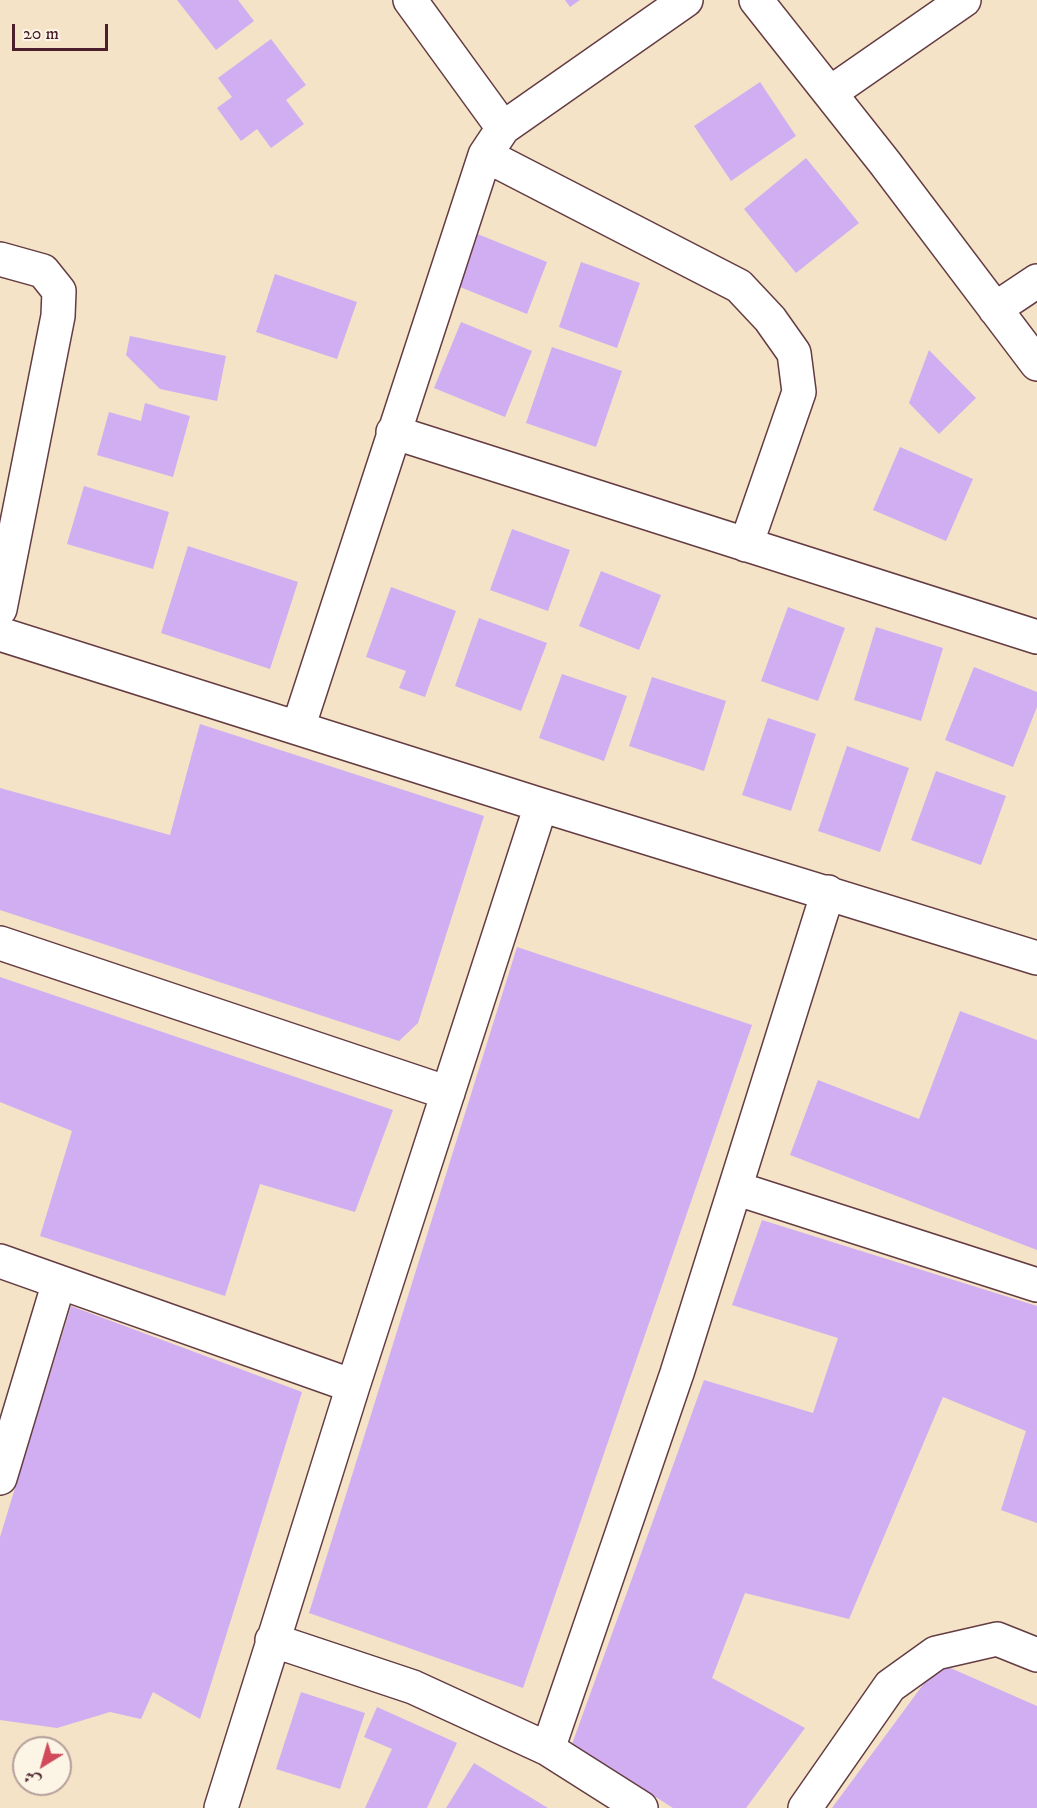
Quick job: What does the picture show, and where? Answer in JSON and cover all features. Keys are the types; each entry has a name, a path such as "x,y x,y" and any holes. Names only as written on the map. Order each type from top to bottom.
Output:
{"street":[{"path":"410,0 503,128"},
{"path":"298,728 485,155 503,128 686,0"},
{"path":"756,0 1037,364"},
{"path":"830,93 964,0"},
{"path":"485,155 739,286 770,319 794,353 799,392 746,545"},
{"path":"0,259 43,271 59,291 58,316 0,609"},
{"path":"995,309 1037,282"},
{"path":"393,432 1037,638"},
{"path":"0,634 541,805 1037,958"},
{"path":"221,1808 353,1386 541,805"},
{"path":"548,1749 677,1373 828,892"},
{"path":"0,943 448,1093"},
{"path":"735,1188 1037,1285"},
{"path":"0,1261 353,1386"},
{"path":"0,1478 59,1282"},
{"path":"805,1808 890,1686 936,1653 998,1639 1037,1655"},
{"path":"272,1640 413,1687 548,1749 641,1808"}],"building":[{"path":"177,0 238,0 254,21 216,50"},
{"path":"565,0 580,0 570,7"},
{"path":"271,39 306,85 286,100 304,124 271,148 257,129 241,141 217,108 232,97 218,78"},
{"path":"760,82 796,136 731,181 694,126"},
{"path":"806,158 859,223 796,273 744,209"},
{"path":"475,233 547,262 527,314 455,285"},
{"path":"581,262 640,283 617,348 559,327"},
{"path":"275,274 357,302 337,359 256,332"},
{"path":"461,322 532,351 505,417 434,388"},
{"path":"130,336 226,356 217,401 160,389 126,355"},
{"path":"552,347 622,371 596,447 526,423"},
{"path":"929,350 976,398 939,434 909,403"},
{"path":"145,403 190,416 173,477 97,455 109,412 141,421"},
{"path":"900,447 973,479 946,541 873,510"},
{"path":"84,486 169,512 153,569 67,544"},
{"path":"512,529 570,550 548,611 490,590"},
{"path":"188,546 298,582 270,669 161,633"},
{"path":"601,571 661,595 639,650 579,626"},
{"path":"391,587 456,611 425,697 399,688 406,671 366,657"},
{"path":"788,607 845,628 818,701 761,681"},
{"path":"479,618 547,643 521,711 455,686"},
{"path":"876,627 943,648 921,721 854,700"},
{"path":"974,667 1037,692 1037,707 1013,767 945,740"},
{"path":"562,674 627,696 604,761 539,738"},
{"path":"652,677 726,701 704,771 629,746"},
{"path":"768,718 816,734 791,811 742,795"},
{"path":"200,724 484,816 418,1023 399,1041 0,910 0,788 170,835"},
{"path":"847,746 909,768 880,852 818,831"},
{"path":"936,771 1006,796 981,865 911,840"},
{"path":"517,947 752,1025 523,1688 309,1613"},
{"path":"0,977 393,1110 355,1212 260,1184 225,1296 40,1236 72,1131 0,1102"},
{"path":"960,1011 1037,1040 1037,1250 790,1155 818,1080 919,1119"},
{"path":"762,1220 1037,1306 1037,1523 1001,1510 1026,1431 943,1397 849,1619 745,1593 712,1678 805,1728 746,1808 673,1808 572,1744 704,1380 813,1413 838,1338 732,1305"},
{"path":"71,1306 302,1392 200,1719 153,1692 141,1719 110,1712 57,1728 0,1720 0,1537"},
{"path":"939,1663 1037,1706 1037,1808 832,1808"},
{"path":"301,1692 365,1713 340,1789 276,1769"},
{"path":"377,1707 457,1743 427,1808 365,1808 392,1749 364,1737"},
{"path":"474,1763 548,1808 446,1808"}]}
